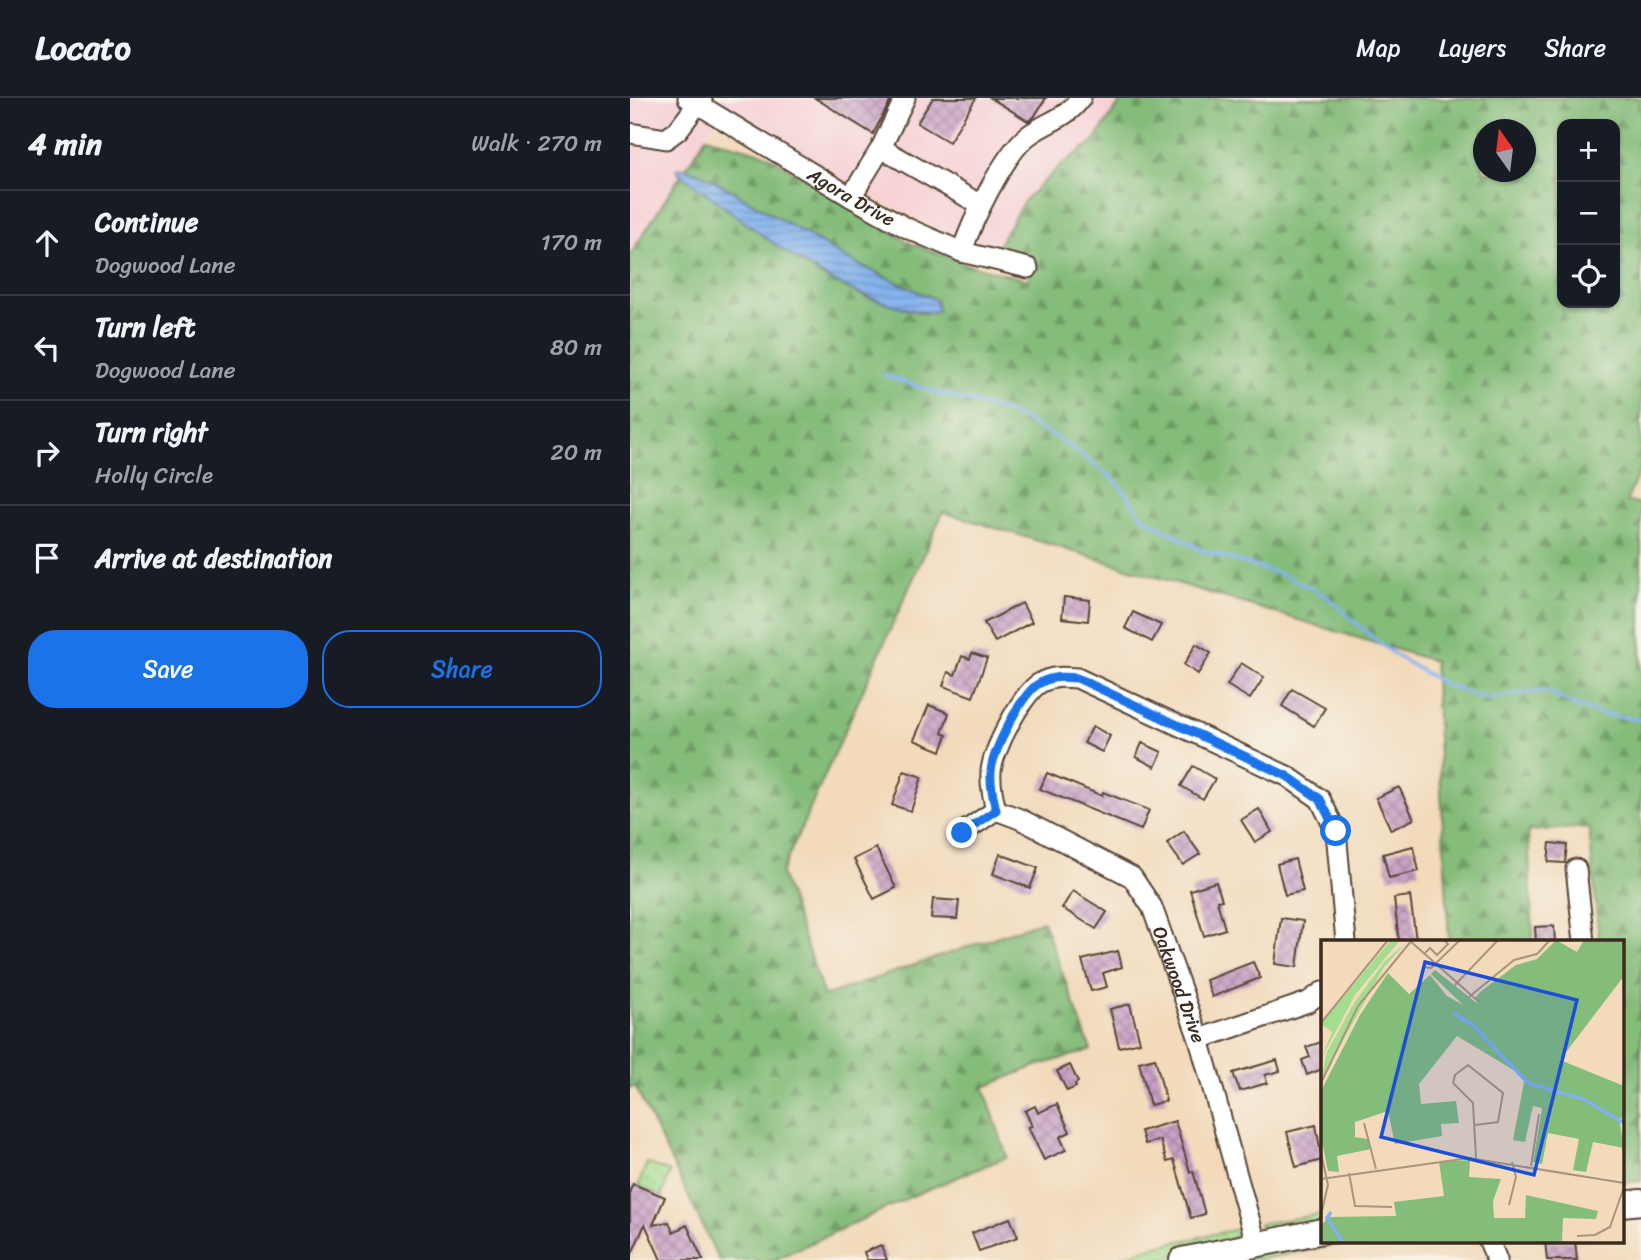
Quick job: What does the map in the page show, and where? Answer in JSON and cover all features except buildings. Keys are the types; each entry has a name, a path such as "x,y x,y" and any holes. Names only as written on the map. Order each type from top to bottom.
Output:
{"main road":[{"path":"1623,1204 1641,1202"},
{"path":"1182,1260 1321,1231"}],"street":[{"path":"851,197 881,148 905,98"},
{"path":"962,252 981,205 1018,144 1030,134 1057,121 1082,98"},
{"path":"630,134 666,139 678,130 696,100"},
{"name":"Agora Drive","path":"696,100 851,197 909,229 962,252 1028,268"},
{"path":"881,148 981,205"},
{"path":"962,833 996,810 991,784 993,760 1020,706 1038,683 1058,676 1077,678 1287,776 1320,799 1336,831 1346,940"},
{"name":"Oakwood Drive","path":"996,810 1020,819 1132,877 1152,907 1199,1039 1256,1243"},
{"path":"1577,869 1584,940"},
{"path":"1199,1039 1308,1002 1321,993"},
{"path":"1489,1242 1497,1260"}],"shaded area":[{"path":"630,98 1123,98 1093,142 1062,164 1024,201 996,249 938,229 875,199 726,105 630,255"}],"green space":[{"path":"1123,98 1641,98 1641,467 1626,502 1641,504 1641,1181 1623,1183 1623,940 1599,940 1589,827 1528,831 1533,940 1449,940 1434,661 943,512 781,873 824,996 1043,921 1091,1050 1036,1066 984,1087 1007,1157 919,1193 774,1260 719,1260 635,1086 630,1088 630,255 681,175 821,276 866,297 925,313 936,300 853,262 708,177 686,168 706,137 765,154 910,243 969,265 1028,280 1033,258 996,249 1024,201 1062,164 1093,142"},
{"path":"647,1163 670,1172 661,1196 638,1186"},
{"path":"1321,1214 1321,1224 1266,1230 1261,1229 1259,1224"},
{"path":"1243,1228 1239,1234 1228,1240 1158,1260 1110,1260 1153,1247"},
{"path":"1321,1241 1372,1242 1337,1245 1255,1260 1210,1260"}],"water":[{"path":"676,169 708,177 853,262 936,300 938,311 903,308 834,281 756,231 681,175"}],"waterway":[{"path":"885,375 927,390 1005,411 1025,420 1067,444 1111,477 1143,517 1201,550 1283,575 1315,590 1327,597 1395,655 1444,684 1486,699 1528,692 1549,692 1574,705 1602,714 1641,720"}],"route":[{"path":"962,833 996,810 991,784 993,760 1028,694 1038,683 1058,676 1077,678 1287,776 1320,799 1336,831"}]}
